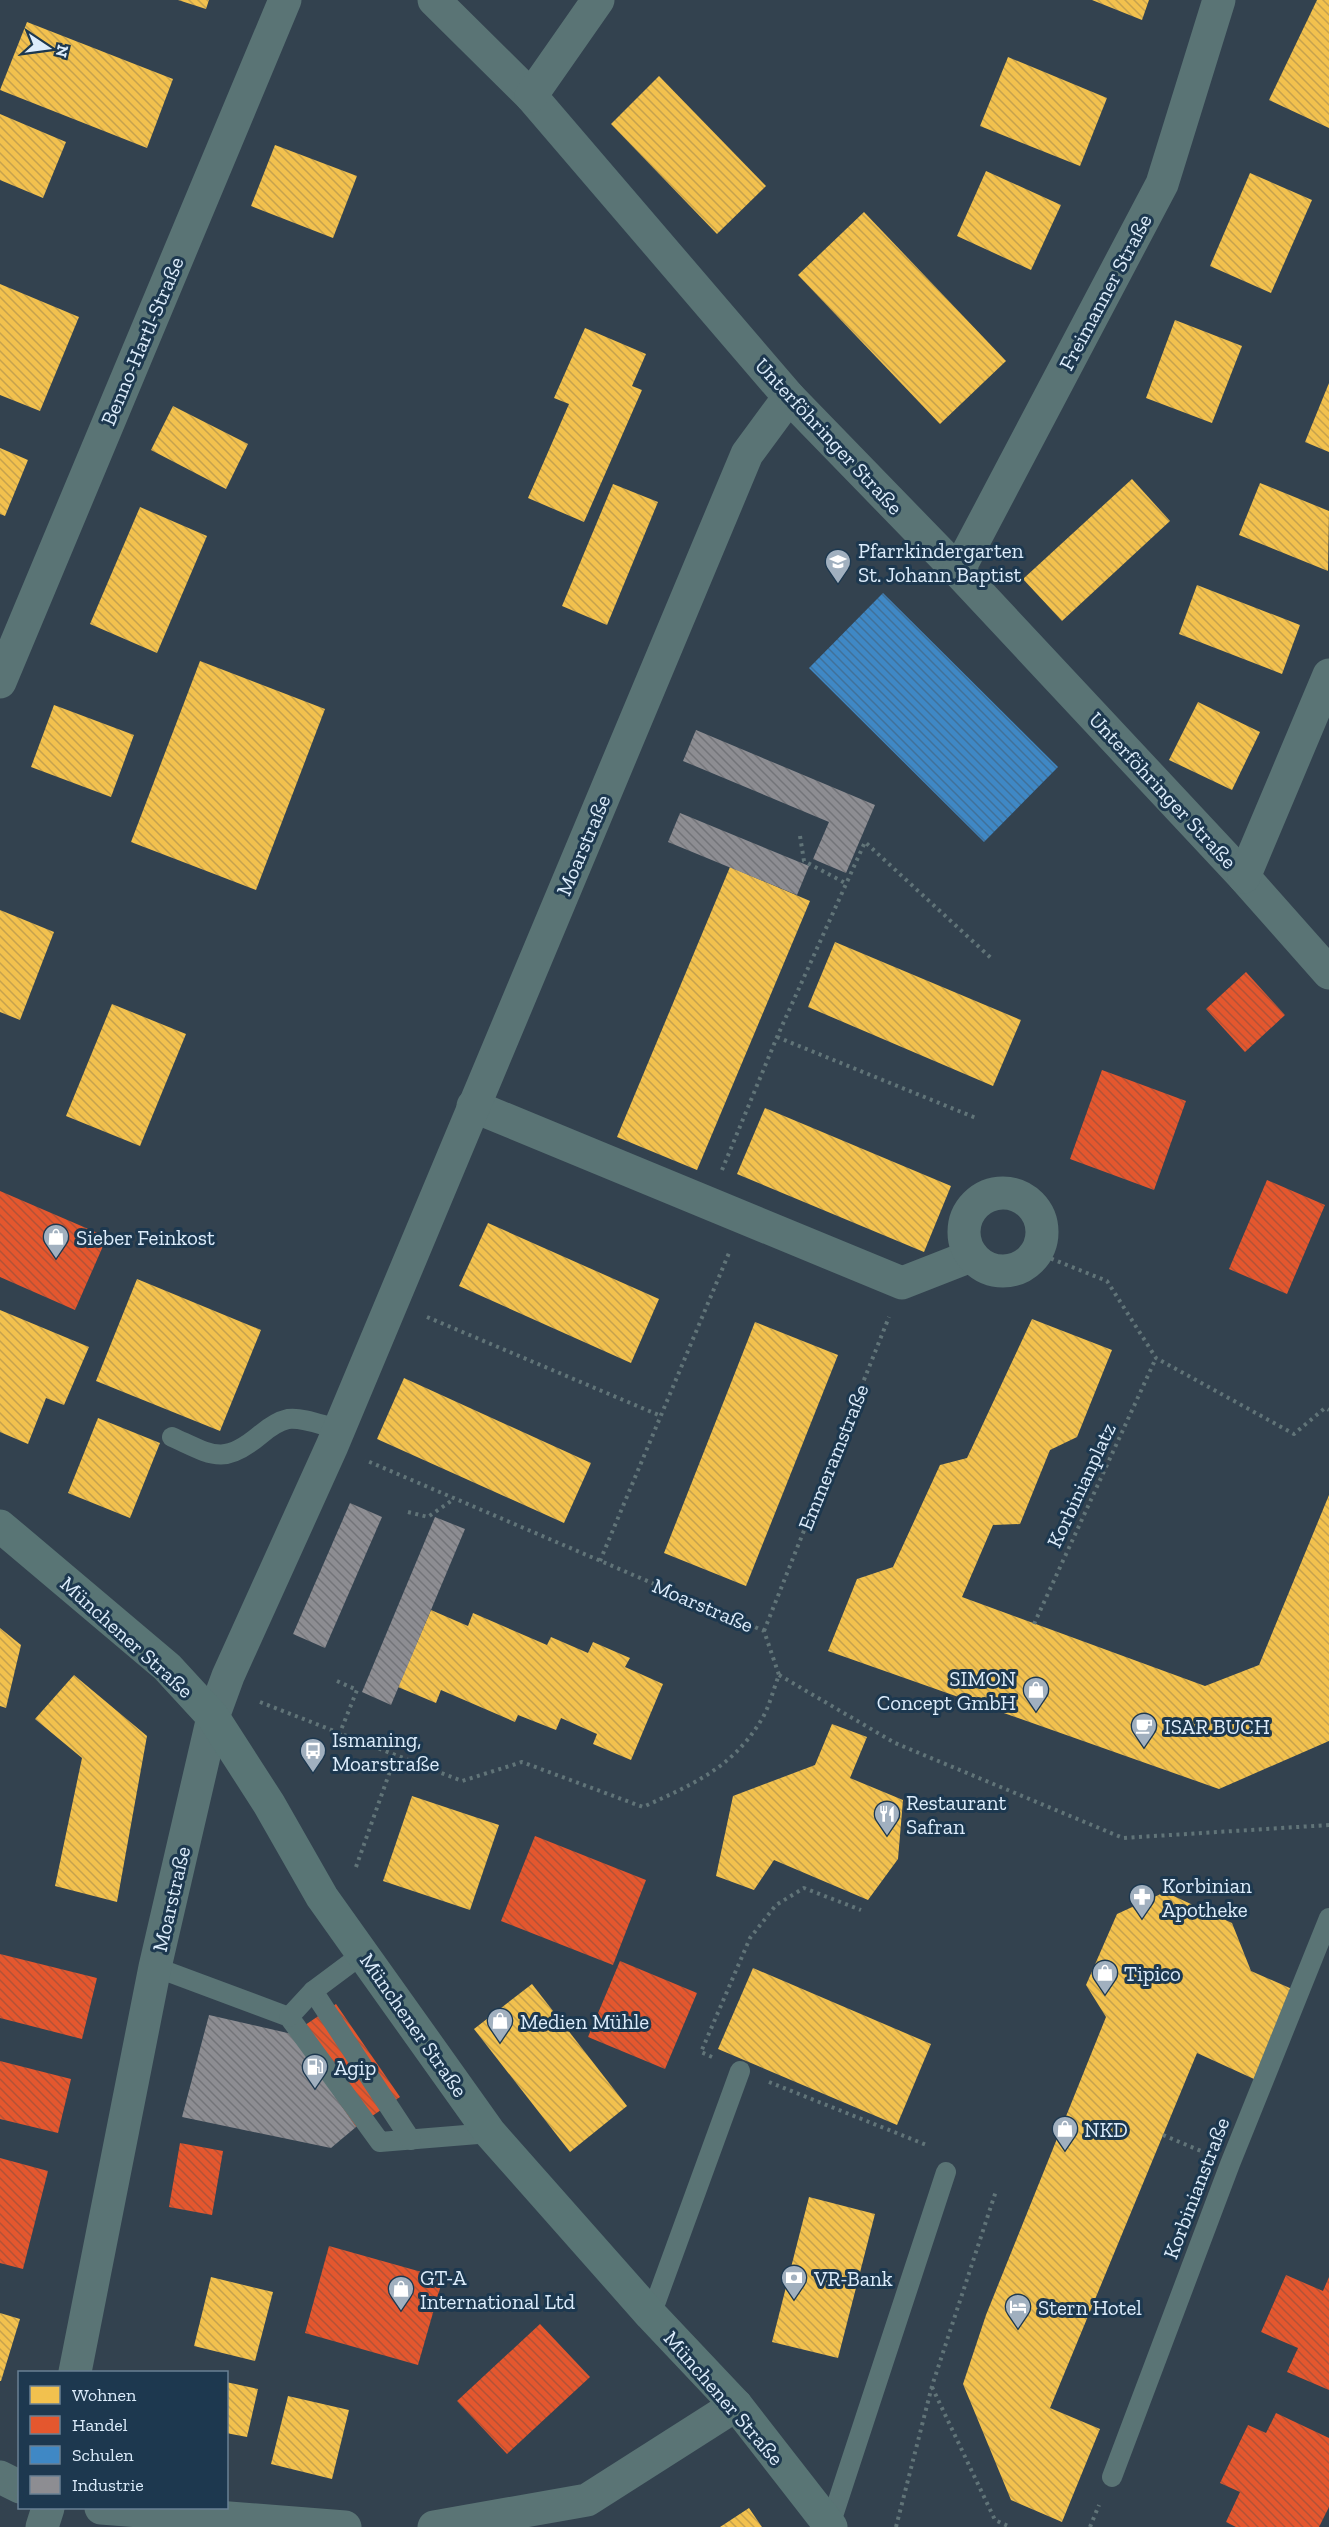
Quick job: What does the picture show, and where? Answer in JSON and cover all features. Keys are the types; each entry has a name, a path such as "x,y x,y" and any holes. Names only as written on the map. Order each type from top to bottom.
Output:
{"main road":[{"name":"Münchener Straße","path":"0,1526 167,1667 213,1717 269,1804 322,1897 490,2133 651,2315 736,2405 831,2526"}],"street":[{"name":"Benno-Hartl-Straße","path":"0,682 285,0"},
{"name":"Unterföhringer Straße","path":"434,0 531,96 789,397 958,571 1244,877 1329,973"},
{"path":"531,96 598,0"},
{"name":"Freimanner Straße","path":"958,571 1162,184 1219,0"},
{"name":"Moarstraße","path":"75,2371 156,1967 213,1717 228,1676 335,1437 747,454 789,397"},
{"path":"1244,877 1329,675"},
{"path":"473,1106 902,1283 971,1256"},
{"path":"1002,1193 1020,1196 1039,1215 1042,1228 1036,1253 1023,1266 1005,1272 980,1265 971,1256 963,1231 965,1218 972,1207 983,1198 1002,1193"},
{"path":"434,2527 587,2500 736,2405"},
{"path":"0,2477 18,2486"},
{"path":"42,2527 48,2509"},
{"path":"114,2509 345,2527"}],"lane":[{"path":"172,1437 208,1453 226,1456 243,1449 266,1430 288,1419 335,1437"},
{"name":"Korbinianstraße","path":"1112,2477 1230,2164 1329,1918"},
{"path":"289,2017 313,1991 364,1953"},
{"path":"156,1967 289,2017 380,2142 490,2133"},
{"path":"313,1991 411,2140"},
{"path":"651,2315 740,2071"},
{"path":"831,2526 946,2172"}],"path":[{"path":"800,836 804,861 847,884"},
{"path":"708,1204 777,1037 865,842 991,958"},
{"path":"777,1037 976,1118"},
{"path":"600,1561 743,1219"},
{"path":"1036,1253 1107,1281 1156,1359 1294,1434 1325,1408 1329,1410"},
{"name":"Emmeramstraße","path":"764,1631 902,1283"},
{"path":"392,1302 661,1416"},
{"name":"Korbinianplatz","path":"1034,1624 1156,1359"},
{"name":"Moarstraße","path":"335,1437 454,1499 764,1631 779,1675"},
{"path":"408,1512 428,1517 454,1499"},
{"path":"253,1699 395,1757 462,1781 522,1762 643,1807 701,1781 733,1754 761,1721 779,1675 895,1743 1124,1838 1329,1825"},
{"path":"337,1681 357,1690 339,1735"},
{"path":"356,1867 395,1757"},
{"path":"861,1910 804,1888 776,1905 750,1938 701,2052 740,2071 930,2147"},
{"path":"1163,2135 1230,2164"},
{"path":"896,2527 932,2386 996,2191"},
{"path":"932,2386 995,2520 1010,2527"}],"building: Wohnen":[{"path":"178,0 209,0 206,9"},
{"path":"1092,0 1149,0 1142,20"},
{"path":"1317,0 1329,0 1329,128 1269,100"},
{"path":"27,22 173,79 147,148 0,90"},
{"path":"1008,57 1107,98 1080,166 980,126"},
{"path":"659,76 766,186 717,234 611,124"},
{"path":"0,114 66,142 43,198 0,180"},
{"path":"275,145 357,176 333,238 251,206"},
{"path":"986,171 1061,205 1031,270 957,236"},
{"path":"1250,173 1312,200 1271,293 1210,266"},
{"path":"864,212 1006,361 940,424 798,275"},
{"path":"0,284 79,317 40,411 0,395"},
{"path":"1175,320 1242,346 1212,423 1146,398"},
{"path":"585,328 646,354 632,386 642,390 584,522 528,498 569,404 554,398"},
{"path":"1329,383 1329,452 1305,442"},
{"path":"173,406 248,444 226,489 151,450"},
{"path":"0,448 28,460 5,516 0,514"},
{"path":"1132,479 1170,521 1062,621 1023,579"},
{"path":"1260,483 1329,511 1328,571 1239,535"},
{"path":"613,484 658,502 607,625 562,606"},
{"path":"140,507 207,536 157,653 90,624"},
{"path":"1197,585 1300,625 1282,674 1179,634"},
{"path":"200,661 325,709 256,890 131,842"},
{"path":"1198,702 1260,732 1232,790 1169,760"},
{"path":"54,705 134,735 111,797 31,767"},
{"path":"730,867 810,901 697,1170 617,1137"},
{"path":"0,910 54,932 20,1020 0,1012"},
{"path":"835,942 1021,1020 993,1086 808,1007"},
{"path":"112,1004 186,1034 140,1146 66,1116"},
{"path":"765,1108 951,1186 924,1252 737,1174"},
{"path":"488,1223 659,1299 631,1363 459,1286"},
{"path":"137,1279 261,1330 220,1431 96,1381"},
{"path":"0,1310 89,1347 64,1405 46,1398 28,1444 0,1432"},
{"path":"1032,1319 1112,1350 1077,1437 1050,1450 1020,1524 993,1525 962,1597 1205,1686 1259,1665 1329,1495 1329,1741 1219,1789 828,1651 857,1579 893,1567 940,1465 967,1458"},
{"path":"755,1322 838,1355 746,1586 664,1553"},
{"path":"404,1378 591,1463 564,1523 377,1439"},
{"path":"98,1418 160,1443 130,1518 68,1493"},
{"path":"431,1610 468,1626 473,1613 547,1645 551,1637 588,1653 593,1642 630,1658 625,1667 663,1684 631,1760 593,1744 597,1734 561,1718 556,1730 518,1715 515,1722 441,1690 436,1703 398,1687"},
{"path":"0,1628 21,1645 6,1708 0,1706"},
{"path":"74,1675 147,1736 117,1902 55,1886 82,1758 35,1719"},
{"path":"832,1724 867,1737 850,1778 903,1800 898,1859 868,1900 774,1860 754,1890 716,1876 733,1796 815,1765"},
{"path":"412,1796 499,1825 470,1910 383,1881"},
{"path":"1165,1892 1232,1923 1251,1971 1292,1989 1254,2079 1197,2053 1050,2408 1100,2429 1062,2522 1011,2500 963,2384 986,2315 1106,2017 1086,1985 1117,1914"},
{"path":"753,1968 931,2044 897,2125 718,2049"},
{"path":"532,1984 627,2106 570,2152 474,2029"},
{"path":"809,2197 875,2214 838,2358 772,2342"},
{"path":"211,2277 273,2292 255,2361 194,2346"},
{"path":"0,2313 20,2319 1,2381 0,2381"},
{"path":"228,2382 258,2389 247,2437 228,2433"},
{"path":"288,2396 349,2410 332,2479 271,2464"},
{"path":"749,2508 762,2527 720,2527"}],"building: Handel":[{"path":"1246,972 1285,1015 1245,1052 1206,1009"},
{"path":"1102,1070 1186,1101 1154,1190 1070,1159"},
{"path":"1267,1180 1325,1205 1287,1294 1229,1269"},
{"path":"0,1191 107,1237 75,1310 0,1277"},
{"path":"535,1836 646,1880 613,1965 501,1921"},
{"path":"0,1954 97,1978 82,2039 0,2018"},
{"path":"620,1961 697,1993 665,2069 588,2037"},
{"path":"336,2004 400,2097 356,2127 292,2034"},
{"path":"0,2061 71,2079 58,2133 0,2119"},
{"path":"180,2143 223,2151 212,2215 169,2207"},
{"path":"0,2158 48,2171 23,2269 0,2263"},
{"path":"329,2246 443,2278 418,2365 305,2333"},
{"path":"1286,2275 1323,2291 1329,2277 1329,2390 1287,2372 1298,2348 1261,2332"},
{"path":"540,2324 590,2377 507,2454 457,2401"},
{"path":"1276,2413 1329,2438 1329,2507 1319,2527 1236,2527 1226,2522 1240,2492 1220,2483 1248,2425 1266,2433"}],"building: Schulen":[{"name":"Pfarrkindergarten St. Johann Baptist","path":"883,593 1058,767 984,842 809,668"}],"building: Industrie":[{"path":"696,730 875,805 846,873 813,859 829,822 683,761"},
{"path":"680,813 809,866 797,895 668,842"},
{"path":"350,1503 382,1517 325,1648 293,1634"},
{"path":"435,1517 465,1529 391,1705 362,1692"},
{"path":"209,2015 292,2034 356,2127 331,2148 182,2117"}],"place":[{"name":"Pfarrkindergarten St. Johann Baptist","path":"838,585"},
{"name":"Sieber Feinkost","path":"56,1260"},
{"name":"SIMON Concept GmbH","path":"1036,1713"},
{"name":"ISAR BUCH","path":"1144,1749"},
{"name":"Ismaning, Moarstraße","path":"313,1774"},
{"name":"Restaurant Safran","path":"887,1837"},
{"name":"Korbinian Apotheke","path":"1142,1920"},
{"name":"Tipico","path":"1105,1996"},
{"name":"Medien Mühle","path":"500,2044"},
{"name":"Agip","path":"315,2090"},
{"name":"NKD","path":"1065,2152"},
{"name":"VR-Bank","path":"794,2301"},
{"name":"GT-A International Ltd","path":"401,2312"},
{"name":"Stern Hotel","path":"1018,2330"}]}
